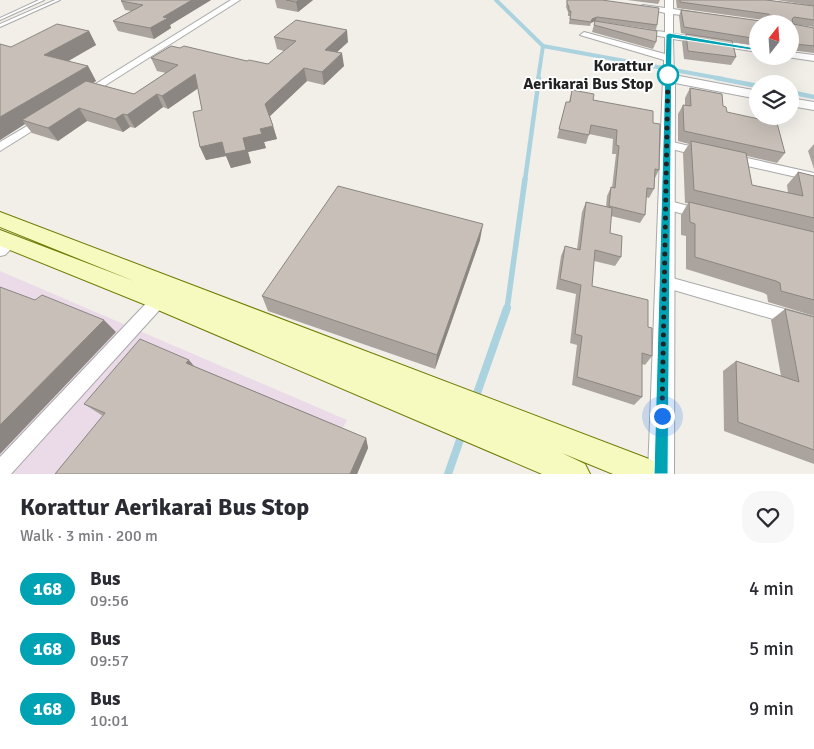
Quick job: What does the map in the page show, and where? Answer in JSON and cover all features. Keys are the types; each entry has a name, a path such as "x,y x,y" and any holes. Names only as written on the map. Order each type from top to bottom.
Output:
{"main road":[{"path":"0,219 172,286 416,395"},
{"path":"4,243 501,428 649,474"},
{"path":"501,428 575,474"}],"street":[{"path":"76,100 236,0"},
{"path":"661,474 669,0"},
{"path":"633,5 707,16"},
{"path":"632,30 749,48"},
{"path":"584,35 668,56"},
{"path":"799,56 814,58"},
{"path":"669,75 749,93"},
{"path":"799,104 814,106"},
{"path":"0,147 50,115"},
{"path":"668,145 814,177"},
{"path":"666,205 712,216"},
{"path":"665,282 814,324"},
{"path":"0,471 159,300"}],"lane":[{"path":"0,19 42,0"},
{"path":"0,26 58,0"}],"shaded area":[{"path":"0,271 347,420 318,474 0,474"}],"building":[{"path":"122,0 192,0 163,17 168,18 150,28 113,21 143,5"},
{"path":"567,0 602,0 659,8 657,25 597,17 592,19 591,22 570,19 571,11 569,11"},
{"path":"680,0 766,0 814,6 814,20 799,18 799,15 770,15 680,2"},
{"path":"681,10 749,19 749,38 684,27"},
{"path":"296,20 347,30 325,50 342,53 322,72 304,68 265,104 273,126 260,129 262,134 243,138 246,150 225,154 222,142 200,147 193,112 202,110 195,74 162,96 157,94 127,115 123,114 115,119 79,108 48,128 22,120 86,81 134,94 178,65 151,58 171,46 180,48 184,46 268,64 296,41 274,37"},
{"path":"595,21 657,31 656,42 594,25"},
{"path":"57,24 89,31 44,55 88,66 0,117 0,44 11,47"},
{"path":"799,25 814,28 814,46 799,44"},
{"path":"686,34 732,41 736,57 688,51"},
{"path":"690,88 722,94 723,106 726,107 727,112 749,117 749,125 778,125 785,153 684,131 683,105 691,106"},
{"path":"572,90 594,94 593,100 653,111 653,123 660,124 659,170 655,169 654,189 647,188 645,215 609,206 611,187 615,188 619,146 616,145 617,130 591,125 589,135 559,129 566,102 570,102"},
{"path":"691,141 746,153 752,185 803,196 798,172 814,176 814,218 694,190"},
{"path":"338,186 483,224 437,355 262,296"},
{"path":"586,202 612,208 610,233 622,236 621,257 595,250 592,286 648,300 648,327 652,328 652,356 642,353 642,397 577,377 582,336 575,334 581,285 560,279 565,246 580,250"},
{"path":"689,202 814,232 814,300 781,291 780,283 776,281 695,257 695,224 690,222"},
{"path":"0,287 35,300 42,295 104,320 0,425"},
{"path":"785,309 814,317 814,450 738,422 736,361 799,382"},
{"path":"140,339 189,360 186,363 366,438 350,474 55,474 105,413 84,404"}],"waterway":[{"path":"496,0 543,46"},
{"path":"538,79 543,46"},
{"path":"543,46 723,79"},
{"path":"525,180 539,78"},
{"path":"716,78 749,84"},
{"path":"799,94 814,97"},
{"path":"507,309 525,179"},
{"path":"475,399 507,308"},
{"path":"448,474 462,434"}],"bus line":[{"name":"168","path":"661,474 669,35 749,48"}],"place":[{"name":"Korattur Aerikarai Bus Stop","path":"668,75"}],"route":[{"path":"662,416 668,72 668,75"}]}
